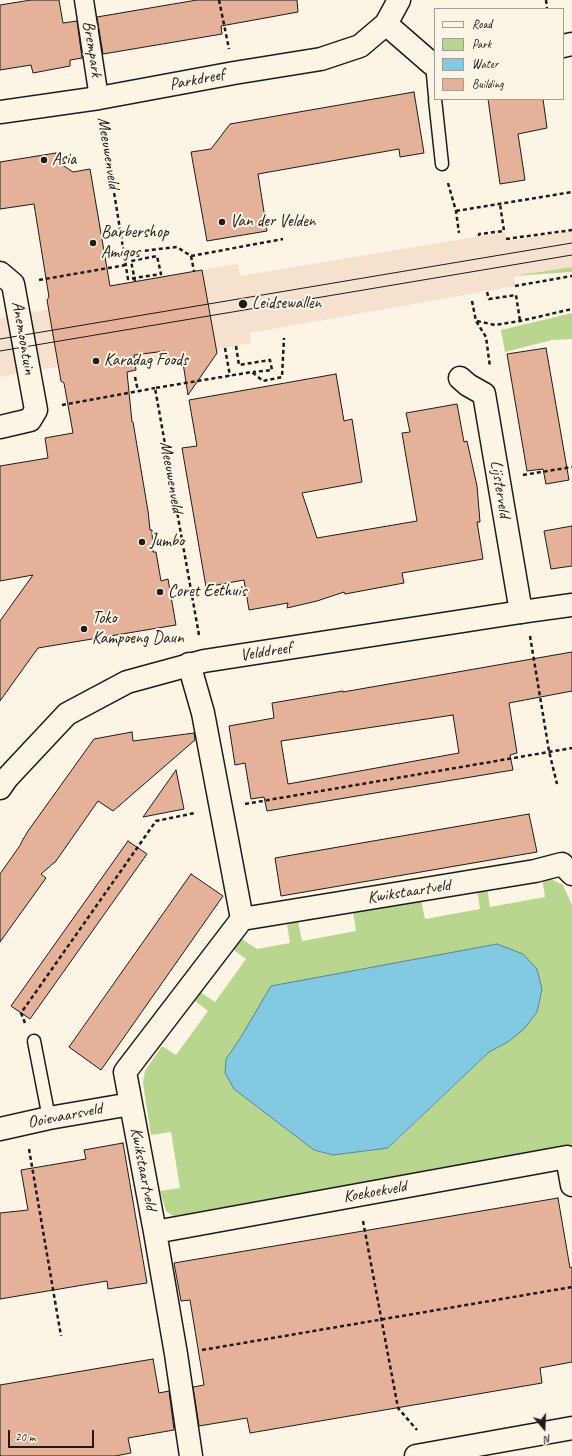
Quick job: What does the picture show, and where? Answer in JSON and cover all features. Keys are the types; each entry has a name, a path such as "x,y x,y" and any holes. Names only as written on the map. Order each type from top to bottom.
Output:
{"street":[{"name":"Brempark","path":"84,0 99,98"},
{"path":"399,0 386,24 433,64"},
{"name":"Parkdreef","path":"0,112 99,98 321,58 360,46 386,24"},
{"name":"Anemoontuin","path":"7,279 36,410"},
{"path":"460,378 468,385 484,394"},
{"name":"Lijsterveld","path":"484,394 523,612"},
{"path":"0,427 30,420 36,410"},
{"name":"Velddreef","path":"2,779 67,714 127,682 196,663 523,612 572,606"},
{"path":"196,663 203,713 242,919"},
{"name":"Kwikstaartveld","path":"191,1456 176,1354 125,1072 242,919 535,872 562,864 572,874"},
{"name":"Ooievaarsveld","path":"0,1129 25,1125 49,1118 131,1104"},
{"name":"Koekoekveld","path":"155,1232 567,1157 572,1185"},
{"path":"420,1455 478,1451 572,1428"}],"lane":[{"path":"433,64 434,81"},
{"path":"435,100 442,164"},
{"path":"34,1041 49,1118"}],"path":[{"path":"219,0 234,73"},
{"name":"Meeuwenveld","path":"99,98 128,279 135,278 161,274 158,256 131,261 134,274 135,281"},
{"path":"442,164 456,211 459,233"},
{"path":"456,211 572,192"},
{"path":"480,236 479,234 504,231 500,204"},
{"path":"506,239 572,230"},
{"path":"191,256 283,239"},
{"path":"124,253 178,246 191,256 194,271"},
{"path":"7,279 126,265"},
{"path":"515,286 572,276"},
{"path":"487,292 489,299 516,295 520,321"},
{"path":"472,301 476,321 486,337 492,376 484,394"},
{"path":"476,321 495,325 572,309"},
{"path":"252,372 263,381 282,377 284,338"},
{"path":"36,410 138,391 272,370 270,360 239,365 236,346"},
{"path":"225,348 230,376"},
{"path":"134,377 138,391"},
{"name":"Meeuwenveld","path":"156,388 196,663"},
{"path":"499,480 572,467"},
{"path":"523,612 549,751 557,784"},
{"path":"34,1041 21,1013 156,822 221,808 572,748"},
{"path":"25,1125 61,1336"},
{"path":"358,1195 398,1408 420,1433 420,1455"},
{"path":"176,1354 572,1287"}],"shaded area":[{"path":"572,231 572,267 514,276 515,286 250,333 251,343 124,366 122,355 0,377 0,318 111,298 109,285 238,264 240,276 505,232 507,241"}],"green space":[{"path":"572,267 572,272 513,276"},
{"path":"572,313 572,339 552,340 505,352 501,330"},
{"path":"542,878 551,879 563,885 572,905 572,1145 568,1150 173,1216 166,1211 160,1191 180,1188 171,1132 151,1135 143,1083 145,1071 162,1046 176,1055 208,1011 195,1001 200,992 215,1002 246,959 231,948 239,937 257,949 290,943 287,924 298,921 302,941 356,931 353,911 421,899 425,919 480,909 477,890 487,888 490,907 545,897","holes":["497,944 509,949 508,1042 489,1052 389,1148 333,1155 314,1150 234,1089 225,1073 226,1059 241,1037"]}],"water":[{"path":"497,944 523,954 537,969 542,989 537,1012 524,1029 508,1042 489,1052 388,1148 333,1155 314,1150 234,1089 225,1073 226,1059 241,1037 271,986"}],"building":[{"path":"31,0 59,0 63,23 77,21 82,58 70,60 70,66 33,73 31,65 0,70 0,5"},
{"path":"197,0 297,0 298,12 221,26 222,34 103,54 97,17"},
{"path":"414,92 424,153 400,157 399,149 258,174 267,231 207,241 191,152 211,149 230,124"},
{"path":"488,100 543,100 547,128 518,134 525,180 500,184"},
{"path":"56,153 58,162 73,172 90,169 110,286 202,270 217,353 188,395 183,363 167,365 165,351 134,355 136,370 127,372 132,422 150,530 152,530 153,552 156,552 161,581 168,579 176,625 38,648 0,701 0,621 33,575 0,581 0,466 48,458 45,438 73,433 64,383 61,381 47,300 49,297 34,204 0,209 0,162"},
{"path":"546,348 569,480 546,484 543,469 527,471 507,354"},
{"path":"336,374 344,421 352,419 362,482 302,493 317,538 417,521 402,433 410,432 406,413 457,404 464,442 467,441 477,486 480,522 477,522 483,559 402,573 404,583 345,594 344,592 317,601 287,608 288,603 249,610 244,580 206,587 182,448 197,446 189,400"},
{"path":"572,526 572,566 551,569 544,531"},
{"path":"572,652 572,691 509,703 517,753 510,755 513,770 267,811 264,797 251,799 245,763 235,765 229,726 274,718 272,703","holes":["453,715 459,753 288,784 281,741"]},
{"path":"132,732 133,741 194,733 195,740 113,811 98,801 56,861 41,874 46,878 0,942 0,874 21,844 28,831 94,739"},
{"path":"176,770 184,809 143,817"},
{"path":"529,814 537,852 281,896 275,858"},
{"path":"128,841 147,854 30,1019 11,1006"},
{"path":"191,874 223,896 101,1070 69,1047"},
{"path":"123,1143 147,1283 108,1289 107,1281 0,1299 0,1213 28,1210 21,1170 86,1159 84,1150"},
{"path":"558,1198 570,1268 572,1267 572,1362 540,1368 542,1383 250,1433 247,1418 199,1426 193,1387 204,1385 190,1300 181,1301 174,1263"},
{"path":"153,1359 159,1393 169,1391 174,1430 128,1438 131,1453 115,1456 0,1456 0,1385"}],"tram line":[{"path":"0,339 572,243"},
{"path":"0,351 572,255"}],"place":[{"name":"Asia","path":"44,160"},
{"name":"Van der Velden","path":"222,222"},
{"name":"Barbershop Amigos","path":"93,243"},
{"name":"Leidsewallen","path":"243,304"},
{"name":"Karadag Foods","path":"96,361"},
{"name":"Jumbo","path":"142,542"},
{"name":"Coret Eethuis","path":"160,592"},
{"name":"Toko Kampoeng Daun","path":"84,629"}]}
